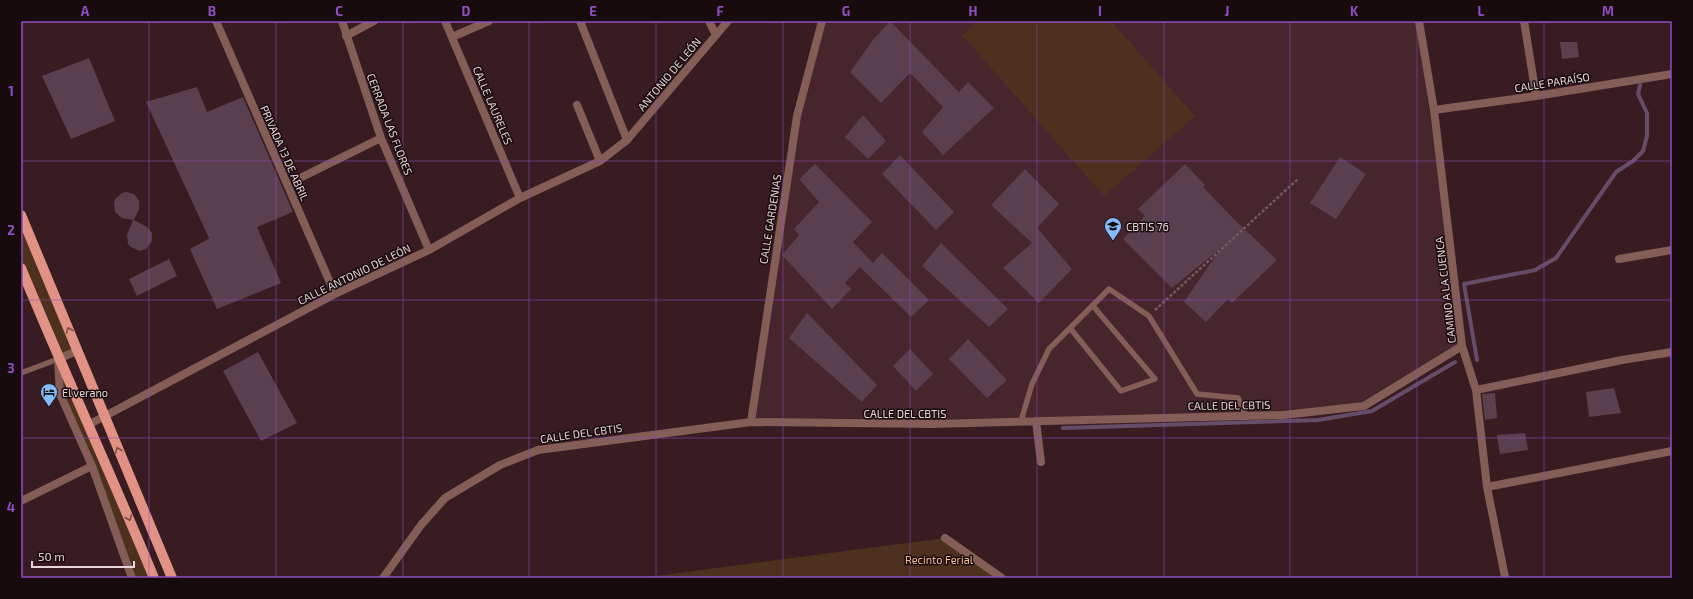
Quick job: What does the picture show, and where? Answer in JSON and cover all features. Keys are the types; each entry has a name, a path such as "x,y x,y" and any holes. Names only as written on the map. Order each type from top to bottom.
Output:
{"main road":[{"path":"21,215 132,486 172,578"},
{"path":"21,268 58,359 114,482 154,578"}],"street":[{"name":"PRIVADA 13 DE ABRIL","path":"216,21 335,294"},
{"name":"CERRADA LAS FLORES","path":"342,21 382,138 429,250"},
{"path":"346,36 374,21"},
{"name":"CALLE LAURELES","path":"445,21 520,198"},
{"path":"452,37 489,21"},
{"path":"580,21 627,140"},
{"path":"709,21 716,36"},
{"name":"ANTONIO DE LEÓN","path":"627,140 728,21"},
{"name":"CALLE GARDENIAS","path":"750,422 797,116 822,21"},
{"name":"CAMINO A LA CUENCA","path":"1420,21 1434,110 1462,346 1476,390 1487,487 1506,578"},
{"path":"1524,21 1536,96"},
{"name":"CALLE PARAÍSO","path":"1434,110 1536,96 1672,74"},
{"path":"577,106 600,161"},
{"path":"298,179 382,138"},
{"name":"CALLE ANTONIO DE LEÓN","path":"88,425 335,294 429,250 520,198 600,161 627,140"},
{"path":"1619,259 1672,250"},
{"name":"CALLE DEL CBTIS","path":"384,578 421,525 445,498 500,465 538,450 750,422 932,424 1284,415 1364,406 1462,346"},
{"path":"78,351 58,359 60,394 92,466 132,578"},
{"path":"1476,390 1622,360 1672,352"},
{"path":"1036,421 1041,462"},
{"path":"1487,487 1672,451"},
{"path":"21,501 92,466"},
{"path":"944,538 1002,578"}],"lane":[{"path":"1021,421 1032,384 1049,349 1109,290 1149,316 1197,394 1238,398 1246,415"},
{"path":"1070,328 1121,391 1155,379 1093,306"},
{"path":"21,373 58,359"}],"path":[{"path":"1149,316 1298,179"}],"shaded area":[{"name":"CBTIS 76","path":"823,21 1417,21 1462,346 1364,406 1246,415 751,422 794,136"}],"green space":[{"path":"978,21 1111,21 1195,116 1104,196 962,35"},
{"path":"21,215 77,351 59,359 154,578 132,578 60,394 58,359 21,268"},
{"name":"Recinto Ferial","path":"945,538 1004,578 641,578"}],"building":[{"path":"890,21 959,92 968,82 994,108 943,155 922,132 943,107 910,73 881,103 850,72 873,40"},
{"path":"1560,42 1577,42 1579,57 1562,59"},
{"path":"89,58 115,121 71,139 42,76"},
{"path":"197,87 207,112 243,97 293,212 257,227 281,283 217,309 190,249 210,238 146,102"},
{"path":"863,115 886,141 868,159 845,137"},
{"path":"900,155 954,212 936,230 882,174"},
{"path":"1340,157 1366,174 1336,219 1310,203"},
{"path":"815,164 872,222 853,242 873,263 882,253 929,300 911,317 860,267 845,283 851,289 832,309 782,255 799,235 794,229 819,202 799,179"},
{"path":"1185,164 1205,185 1203,187 1277,260 1232,303 1228,299 1206,322 1184,302 1221,248 1172,288 1123,239 1145,216 1138,209"},
{"path":"1025,169 1059,204 1037,228 1072,269 1039,303 1003,268 1032,243 991,205"},
{"path":"126,192 134,194 139,201 139,209 134,220 147,227 152,233 152,241 146,249 140,251 128,244 127,235 133,220 122,218 115,212 115,199 122,193"},
{"path":"941,243 1008,309 989,327 922,266"},
{"path":"169,259 177,276 137,296 129,279"},
{"path":"807,313 877,385 862,402 789,338"},
{"path":"968,339 1007,380 987,398 949,359"},
{"path":"910,349 933,374 916,391 893,366"},
{"path":"258,352 297,423 261,441 223,371"},
{"path":"1614,388 1621,413 1589,417 1586,392"},
{"path":"1495,393 1497,418 1485,420 1482,394"},
{"path":"1525,433 1528,450 1500,454 1497,435"}],"waterway":[{"path":"1477,360 1464,284 1535,270 1556,258 1616,172 1633,161 1643,151 1647,136 1647,113 1638,94 1640,85"},
{"path":"1063,428 1318,420 1372,411 1455,362"}],"place":[{"name":"CBTIS 76","path":"1113,241"},
{"name":"El verano","path":"49,407"}]}
